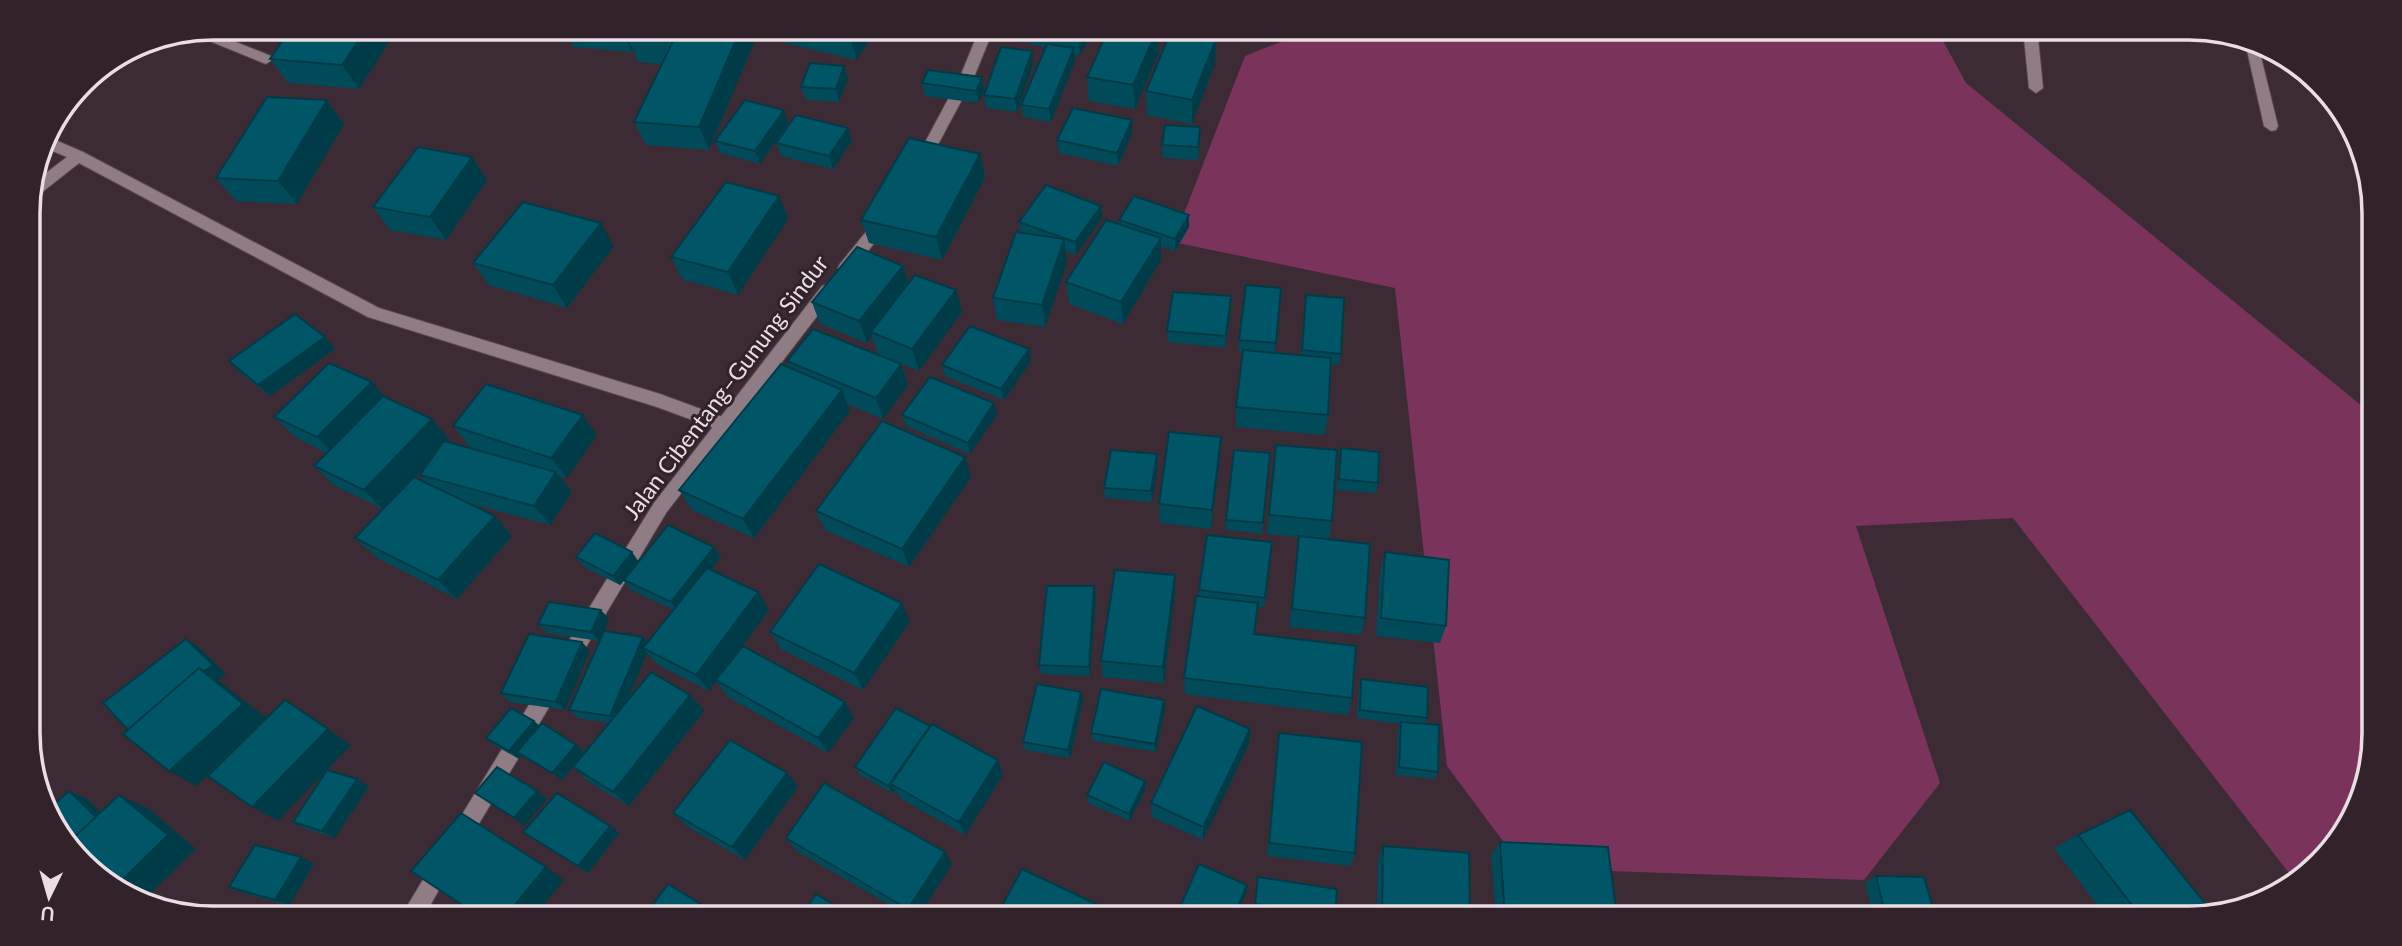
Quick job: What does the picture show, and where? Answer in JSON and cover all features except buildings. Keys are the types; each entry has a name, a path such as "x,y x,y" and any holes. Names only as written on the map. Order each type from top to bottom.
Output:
{"street":[{"path":"2031,40 2036,88"},
{"path":"220,41 267,59"},
{"path":"912,180 967,77 982,41"},
{"path":"2253,53 2271,126"},
{"path":"54,145 374,313 660,401 722,424"},
{"path":"43,183 78,156"},
{"name":"Jalan Cibentang–Gunung Sindur","path":"418,906 660,508 722,424 898,202"}],"shaded area":[{"path":"1284,40 1943,40 1966,83 2362,406 2362,733 2353,788 2333,829 2311,855 2289,873 2013,518 1856,526 1940,783 1864,880 1523,868 1447,766 1395,288 1173,242 1245,56"}]}
